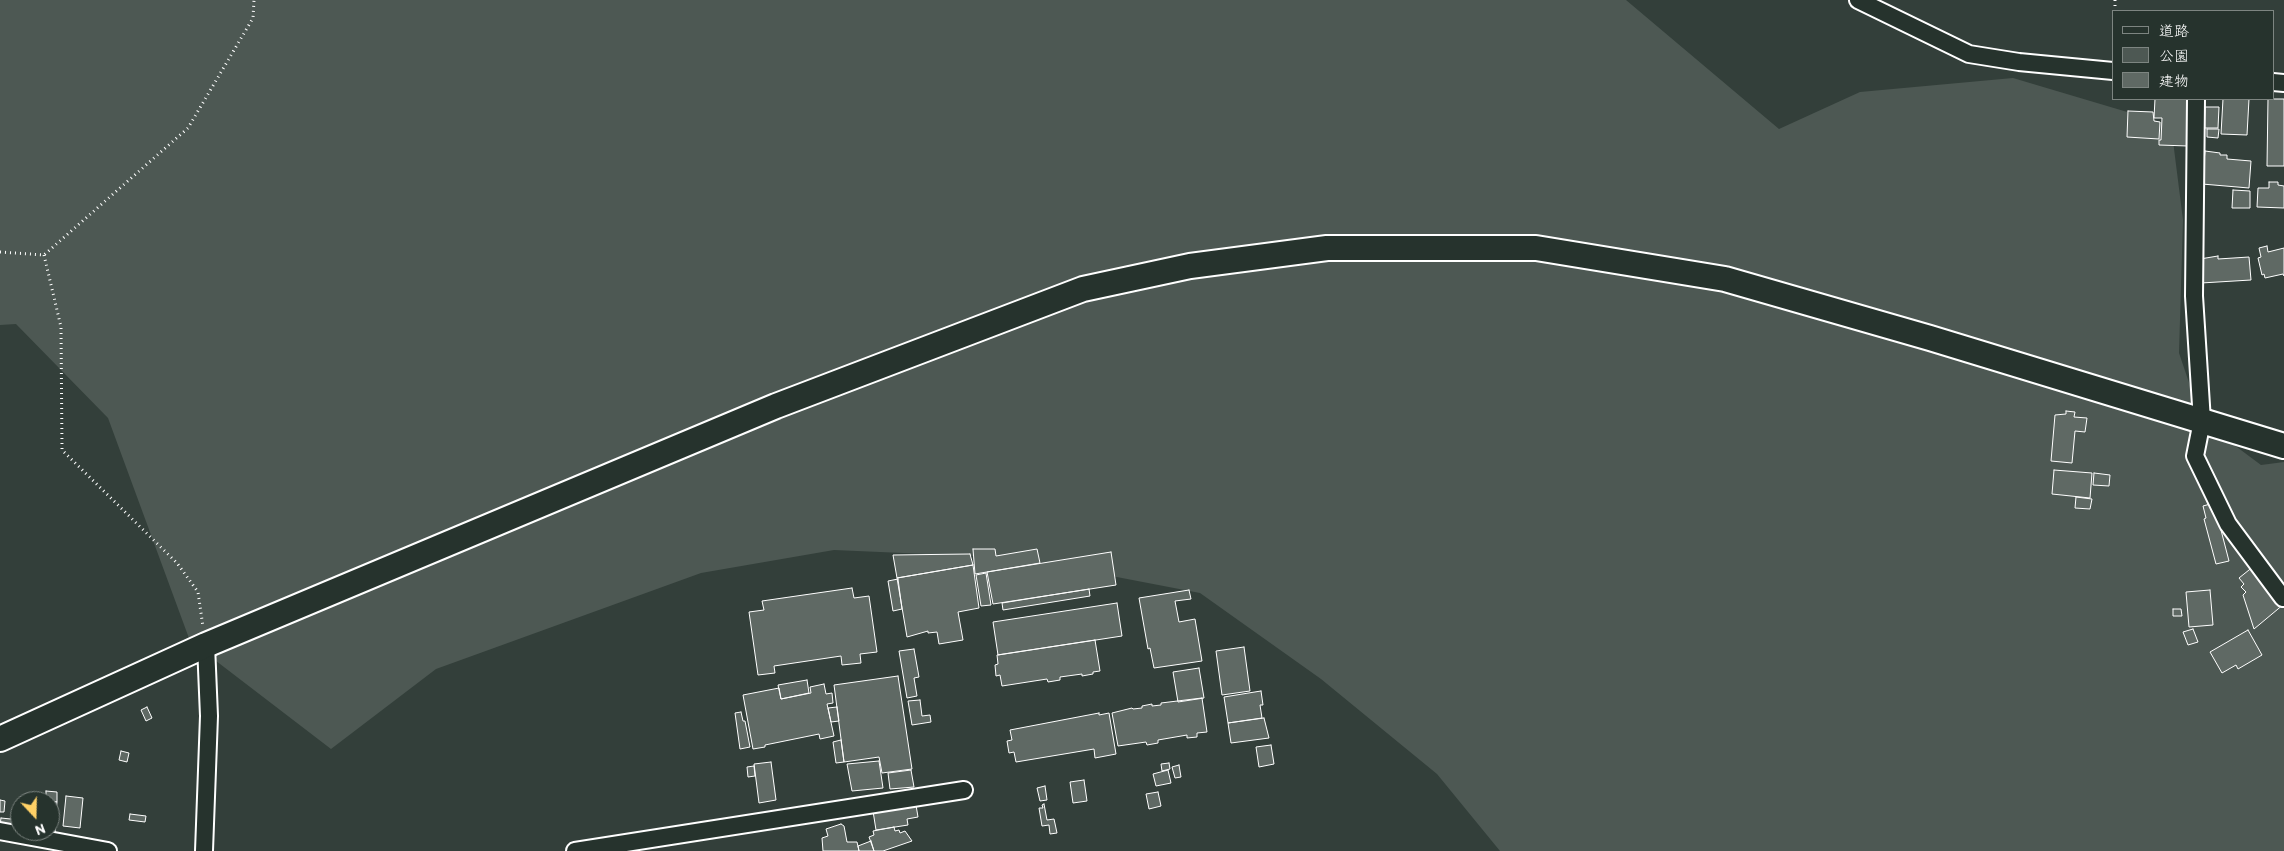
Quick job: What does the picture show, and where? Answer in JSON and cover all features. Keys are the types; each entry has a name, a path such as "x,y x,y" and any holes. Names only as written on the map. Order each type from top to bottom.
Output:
{"street":[{"path":"1858,0 1968,54 2019,62 2112,71"},
{"path":"2196,100 2194,296 2202,421 2195,456 2228,524 2284,598"},
{"path":"0,739 206,645 776,406 1083,289 1190,266 1327,248 1536,248 1725,279 2284,446"},
{"path":"204,851 210,716 206,645"},
{"path":"575,851 964,790"},
{"path":"0,831 108,851"}],"path":[{"path":"0,252 44,255 188,128 252,18 254,0"},
{"path":"44,255 61,327 62,450 177,563 198,592 206,645"}],"green space":[{"path":"0,0 1626,0 1779,129 1860,92 2013,78 2171,125 2183,220 2179,353 2202,421 2261,465 2284,462 2284,851 1500,851 1437,774 1321,679 1200,593 1018,558 834,550 701,573 436,669 331,749 190,641 108,418 16,324 0,325"}],"building":[{"path":"2284,99 2284,166 2267,166 2268,100"},
{"path":"2155,100 2190,100 2188,146 2159,145 2162,118 2154,118"},
{"path":"2223,100 2249,100 2247,135 2221,134"},
{"path":"2205,107 2219,107 2218,128 2204,128"},
{"path":"2128,111 2153,112 2154,121 2160,122 2159,139 2127,137"},
{"path":"2207,129 2219,129 2218,138 2207,137"},
{"path":"2205,151 2227,155 2227,159 2251,161 2249,188 2202,184"},
{"path":"2269,182 2278,182 2278,185 2284,186 2284,208 2257,207 2258,188 2269,188"},
{"path":"2233,190 2250,191 2250,208 2232,208"},
{"path":"2267,246 2268,252 2284,248 2284,276 2283,274 2265,278 2264,274 2262,275 2258,258 2261,257 2259,248"},
{"path":"2218,256 2218,259 2249,257 2251,280 2201,283 2200,259"},
{"path":"2066,411 2075,412 2074,417 2087,418 2085,432 2075,431 2072,463 2051,461 2055,415 2066,414"},
{"path":"2054,470 2092,473 2090,498 2052,494"},
{"path":"2094,473 2110,475 2109,486 2093,485"},
{"path":"2076,497 2092,499 2090,509 2075,508"},
{"path":"2214,503 2229,561 2216,564 2204,519 2206,518 2203,506"},
{"path":"973,549 995,549 996,556 1037,549 1040,563 975,574"},
{"path":"1111,552 1116,585 993,604 987,572"},
{"path":"970,554 973,565 897,578 893,555"},
{"path":"973,565 979,608 958,612 963,640 939,644 937,632 928,633 928,631 907,637 897,578"},
{"path":"2254,566 2284,604 2254,629 2243,595 2246,592 2241,587 2244,584 2239,578"},
{"path":"986,573 991,605 981,606 976,575"},
{"path":"898,579 902,609 893,611 888,581"},
{"path":"852,588 854,598 869,596 877,652 860,654 861,663 842,665 841,656 774,666 775,673 758,675 749,612 764,610 762,601"},
{"path":"1089,589 1090,596 1003,610 1002,603"},
{"path":"1189,590 1191,599 1175,601 1179,622 1195,619 1202,661 1154,668 1150,648 1148,649 1139,598"},
{"path":"2210,590 2213,625 2189,627 2186,592"},
{"path":"1117,603 1122,636 998,655 993,622"},
{"path":"2173,609 2181,609 2182,616 2173,616"},
{"path":"2193,629 2198,642 2188,645 2183,632"},
{"path":"2248,630 2262,655 2238,669 2236,665 2222,673 2210,652"},
{"path":"1095,640 1100,671 1093,672 1093,674 1060,677 1060,680 1048,682 1047,679 1002,686 1000,675 996,676 995,665 998,664 997,655"},
{"path":"1244,647 1250,691 1222,695 1216,651"},
{"path":"914,649 919,677 914,678 917,696 907,698 899,651"},
{"path":"1199,668 1204,698 1178,702 1173,672"},
{"path":"898,676 912,769 882,773 879,757 844,762 834,685"},
{"path":"807,680 809,693 781,699 778,685"},
{"path":"824,684 826,694 832,693 833,703 827,704 834,736 820,739 819,734 753,749 743,695 779,688 781,699 811,693 810,687"},
{"path":"1261,691 1263,705 1260,705 1262,718 1228,723 1224,697"},
{"path":"1202,698 1207,732 1197,733 1197,737 1187,738 1187,735 1158,740 1158,743 1147,745 1146,742 1118,746 1112,713 1132,708 1142,708 1142,706 1152,704 1152,706 1161,705 1161,703"},
{"path":"920,700 922,716 930,715 931,722 912,725 908,701"},
{"path":"147,707 152,718 146,721 141,710"},
{"path":"837,707 839,721 831,722 828,708"},
{"path":"741,712 743,721 745,721 750,747 740,749 735,713"},
{"path":"1099,713 1099,715 1109,713 1116,754 1095,758 1094,749 1016,762 1014,752 1009,753 1007,741 1012,740 1010,730"},
{"path":"1264,718 1269,738 1231,743 1228,723"},
{"path":"841,740 844,762 836,763 833,742"},
{"path":"1271,745 1274,764 1259,767 1256,747"},
{"path":"121,751 129,753 127,762 119,760"},
{"path":"879,761 883,788 852,791 847,764"},
{"path":"771,762 776,800 759,803 754,764"},
{"path":"1169,763 1170,769 1162,771 1161,764"},
{"path":"1179,765 1181,777 1175,778 1172,767"},
{"path":"754,766 755,776 748,777 747,767"},
{"path":"911,770 914,787 890,789 888,773"},
{"path":"1168,770 1171,783 1156,786 1153,774"},
{"path":"1084,780 1087,801 1073,803 1070,782"},
{"path":"1045,786 1047,800 1040,801 1037,788"},
{"path":"1158,792 1161,806 1149,809 1146,794"},
{"path":"66,796 83,798 80,828 63,826"},
{"path":"0,800 5,801 4,812 0,812"},
{"path":"1044,804 1047,820 1054,819 1057,833 1050,834 1049,825 1042,826 1039,808 1043,808 1042,805"},
{"path":"916,805 918,817 907,819 908,825 876,830 873,811"},
{"path":"130,814 146,816 145,822 129,820"},
{"path":"1,818 10,819 10,828 0,825"},
{"path":"841,824 844,826 847,842 857,842 859,851 823,851 822,838 828,836 826,829"},
{"path":"894,827 895,831 899,830 900,833 905,831 912,841 883,851 874,851 869,837 874,835 873,831"},
{"path":"871,841 874,851 859,851 858,846"}]}
